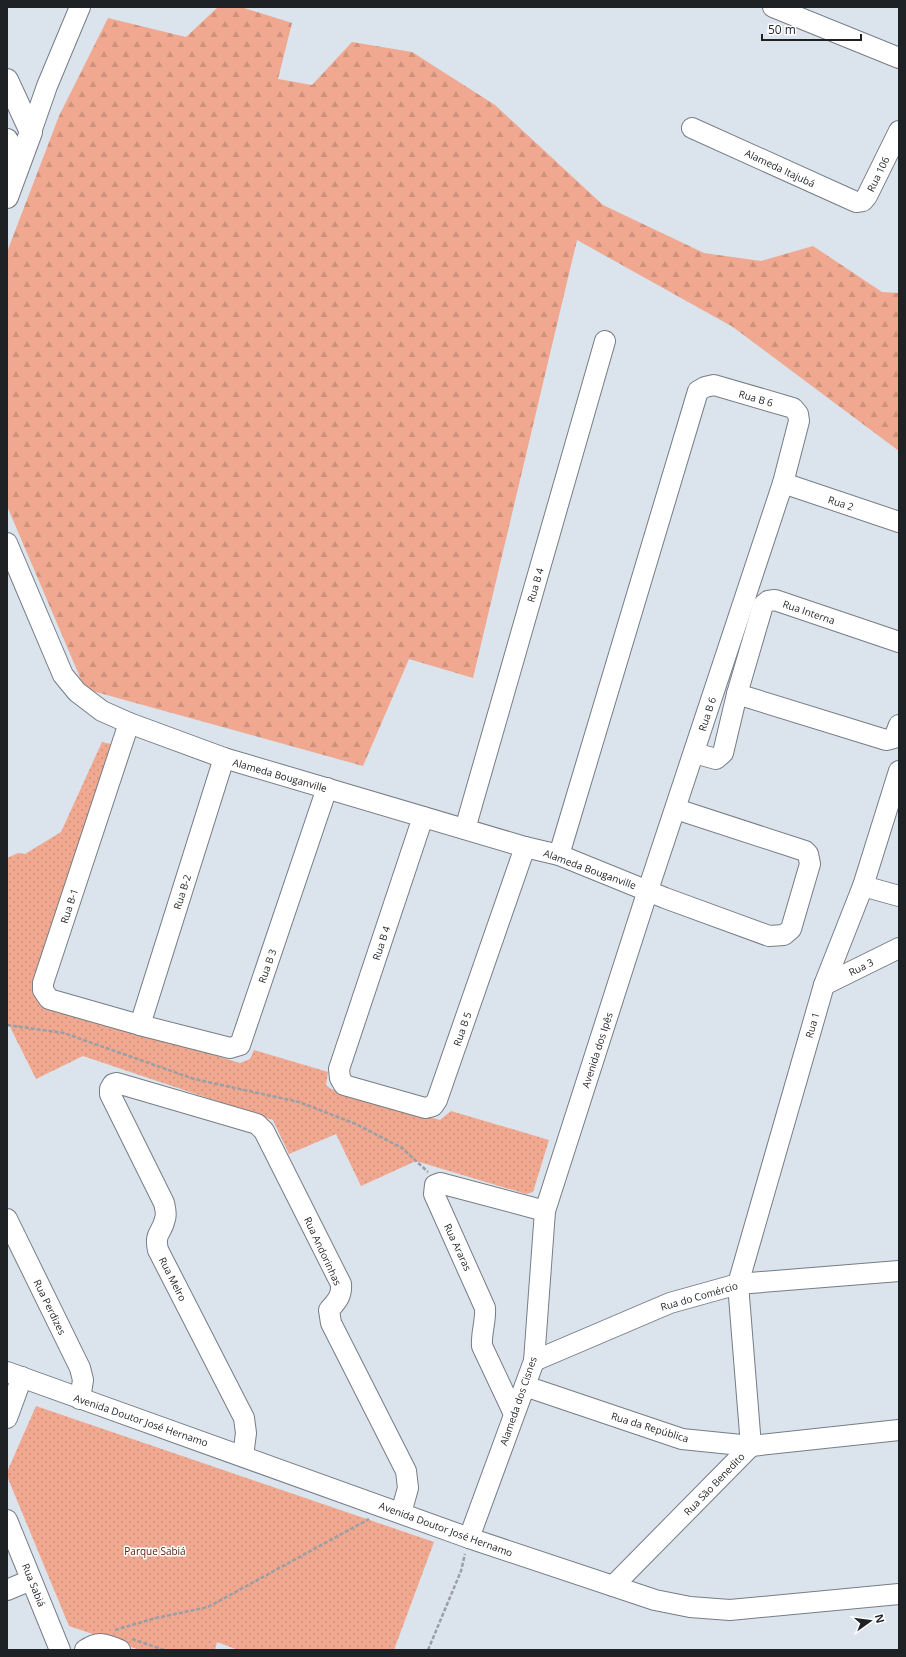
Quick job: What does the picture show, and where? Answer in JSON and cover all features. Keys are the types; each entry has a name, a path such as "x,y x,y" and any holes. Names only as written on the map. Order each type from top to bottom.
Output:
{"main road":[{"path":"7,197 31,132 8,83"},
{"path":"7,140 18,167"}],"street":[{"path":"31,132 47,86 80,7"},
{"path":"773,7 796,11 899,58"},
{"path":"8,83 26,93 36,92 47,86"},
{"name":"Alameda Itajubá","path":"692,128 856,202 863,200 867,196"},
{"name":"Rua 106","path":"867,196 899,131"},
{"name":"Rua B 4","path":"465,829 605,341"},
{"name":"Rua B 6","path":"559,856 698,391 706,387 714,386 793,408 798,414 799,421 782,483 676,809 648,890"},
{"name":"Rua 2","path":"782,483 899,522"},
{"name":"Alameda Bouganville","path":"7,543 63,675 77,692 102,711 129,724 224,758 559,856 769,936 784,935 791,929 810,864 808,854 805,851 676,809"},
{"name":"Rua Interna","path":"694,753 714,759 720,757 723,753 764,604 768,601 775,600 899,642"},
{"path":"738,694 886,740 894,738 899,725"},
{"name":"Rua B-1","path":"129,724 43,983 44,990 49,999 140,1025"},
{"name":"Rua B-2","path":"140,1025 224,758"},
{"name":"Rua 1","path":"738,1284 824,985 863,886 899,771"},
{"name":"Rua B 3","path":"140,1025 230,1048 240,1045 327,788"},
{"name":"Rua B 4","path":"339,1069 423,817"},
{"name":"Rua B 5","path":"339,1069 340,1078 344,1085 425,1108 433,1106 437,1100 525,847"},
{"path":"863,886 899,896"},
{"name":"Avenida dos Ipês","path":"545,1211 648,890"},
{"name":"Rua 3","path":"824,985 899,948"},
{"name":"Rua Melro","path":"117,1083 113,1084 110,1089 110,1094 164,1203 166,1211 166,1220 157,1236 158,1250 244,1418 246,1433 243,1456"},
{"name":"Rua Andorinhas","path":"117,1083 257,1124 264,1131 341,1284 339,1300 329,1310 331,1323 406,1471 408,1488 394,1510"},
{"path":"440,1183 545,1211"},
{"name":"Rua Araras","path":"440,1183 435,1185 434,1194 485,1308 486,1316 482,1346 514,1414"},
{"name":"Alameda dos Cisnes","path":"469,1538 534,1361 545,1211"},
{"name":"Rua Perdizes","path":"7,1219 80,1368 83,1380 80,1399"},
{"name":"Rua do Comércio","path":"534,1361 670,1303 738,1284 899,1271"},
{"name":"Rua São Benedito","path":"613,1586 751,1446 738,1284"},
{"path":"7,1418 14,1375"},
{"name":"Avenida Doutor José Hernamo","path":"14,1375 469,1538 655,1600 690,1607 730,1610 899,1594"},
{"name":"Rua da República","path":"525,1386 682,1439 751,1446 899,1430"},
{"name":"Rua Sabiá","path":"7,1520 60,1650"},
{"path":"7,1590 31,1580"},
{"path":"85,1650 96,1644 122,1641"}],"path":[{"path":"7,1025 64,1033 194,1079 299,1102 356,1124 402,1148 440,1183"},
{"path":"164,1650 122,1641 109,1632 156,1618 208,1607 394,1510"},
{"path":"428,1650 461,1571 469,1538"}],"green space":[{"path":"218,7 241,7 292,23 278,79 312,85 352,42 412,52 495,105 603,205 704,253 761,261 813,246 882,292 899,293 899,451 733,327 577,240 473,678 409,659 363,766 85,689 7,506 7,252 59,116 108,18 186,37"},
{"path":"102,742 111,744 35,996 38,1002 240,1063 250,1059 254,1050 328,1072 326,1085 331,1089 440,1120 451,1111 549,1140 533,1192 526,1194 416,1161 361,1186 336,1134 289,1154 273,1120 83,1056 36,1079 9,1025 7,1026 7,858 18,853 25,854 61,832"},
{"name":"Parque Sabiá","path":"36,1406 434,1542 394,1650 238,1650 217,1642 215,1650 140,1650 69,1626 7,1476 7,1472"}]}
